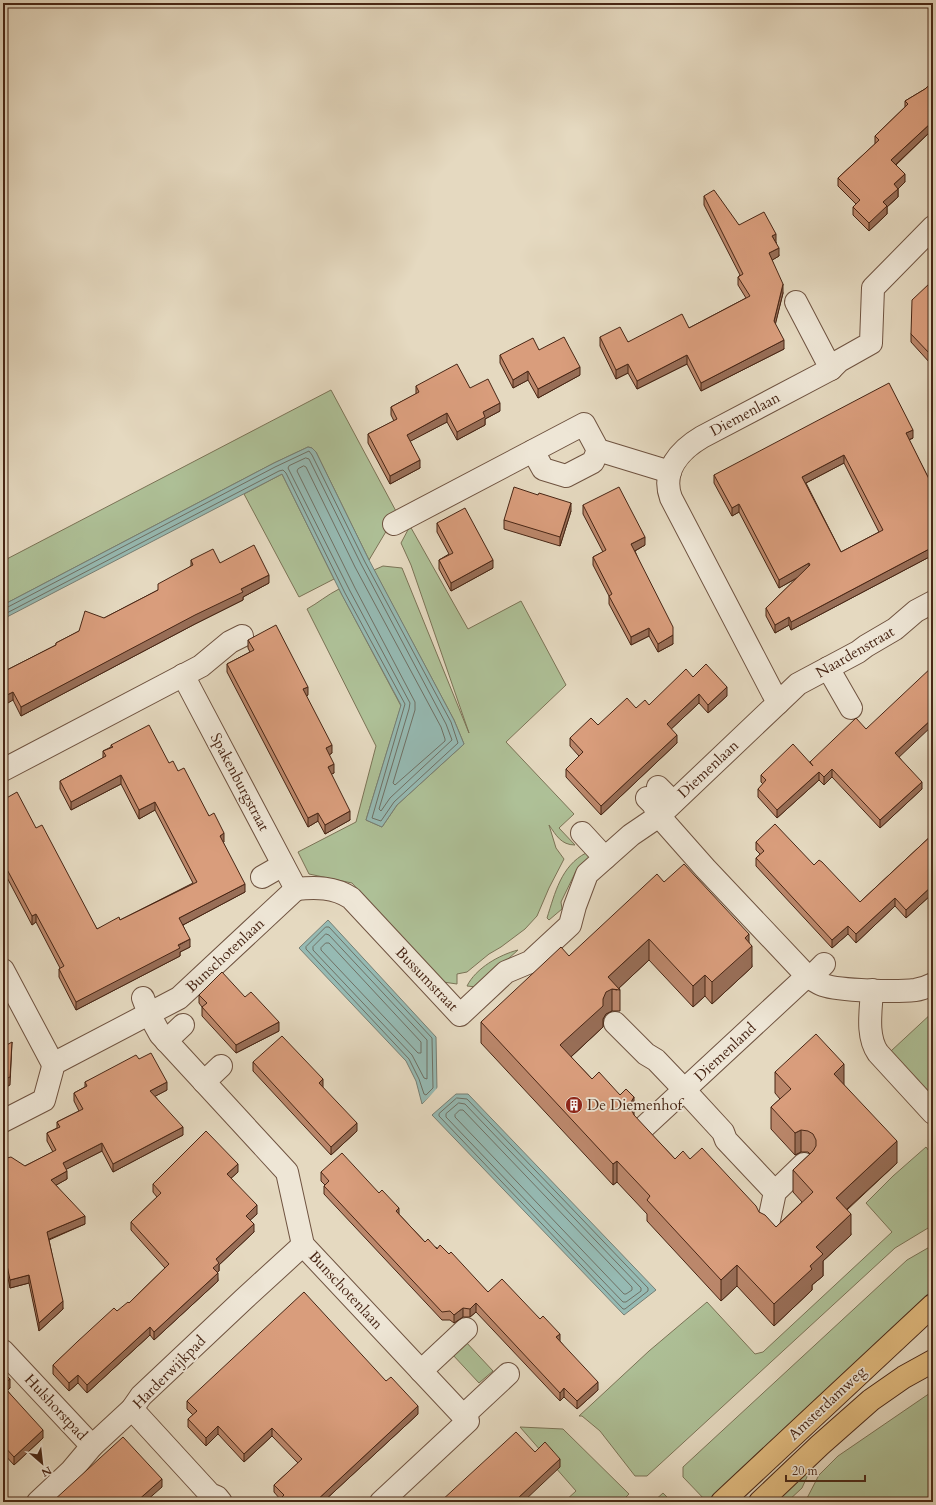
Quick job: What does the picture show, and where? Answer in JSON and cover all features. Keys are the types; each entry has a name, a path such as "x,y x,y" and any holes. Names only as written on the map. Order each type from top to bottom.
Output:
{"main road":[{"name":"Amsterdamweg","path":"722,1502 933,1305"},
{"name":"Amsterdamweg","path":"760,1502 820,1445 871,1400 904,1377 933,1361"}],"street":[{"name":"Diemenlaan","path":"659,801 760,721 778,702 671,498 668,483 670,472 678,455 695,441 831,369 839,361 871,343 873,288 933,227"},
{"path":"796,302 831,369"},
{"path":"394,524 584,424 598,450 670,472"},
{"path":"533,451 543,470 566,476 593,462 598,450"},
{"name":"Naardenstraat","path":"778,702 798,684 858,652 895,629 916,611 933,602"},
{"path":"3,770 201,666 230,642 242,636"},
{"path":"828,668 851,708"},
{"name":"Spakenburgstraat","path":"183,675 296,889"},
{"path":"659,801 691,852 814,973 824,985 834,988 905,991 926,988 933,984"},
{"name":"Bussumstraat","path":"296,889 317,887 345,894 351,898 460,1014 506,972 530,962 570,925 575,906 588,874 631,835 659,801"},
{"path":"582,833 605,858"},
{"path":"262,877 283,865"},
{"name":"Bunschotenlaan","path":"53,1064 130,1023 146,1006 179,998 296,889"},
{"path":"3,970 53,1064 44,1100 3,1121"},
{"name":"Diemenland","path":"643,1128 814,973"},
{"path":"872,990 871,1036 874,1046 878,1053 933,1113"},
{"name":"Bunschotenlaan","path":"146,1006 160,1034 287,1172 304,1245 422,1371 470,1419"},
{"path":"615,1023 646,1054 656,1060 685,1090 723,1132 726,1140 775,1192"},
{"path":"166,1041 183,1025"},
{"path":"204,1082 221,1066"},
{"path":"768,1225 775,1192 804,1164"},
{"name":"Harderwijkpad","path":"38,1502 71,1471 92,1446 132,1409 141,1396 304,1245"},
{"path":"422,1371 466,1329"},
{"name":"Hulshorstpad","path":"3,1351 92,1446"},
{"path":"381,1502 470,1419 508,1374"},
{"path":"132,1409 210,1494 217,1497 221,1502"}],"green space":[{"path":"331,390 397,513 369,560 316,452 312,448 308,447 274,463 3,605 3,561"},
{"path":"282,474 334,579 299,597 244,494"},
{"path":"410,526 468,629 521,601 566,685 506,742 574,814 559,828 575,845 570,845 562,841 549,825 556,848 564,859 537,916 525,929 489,954 467,972 457,974 457,984 443,982 352,883 309,874 298,852 356,822 376,746 307,609 339,589 401,706 366,820 382,827 397,805 464,744 454,720 374,570 383,566 402,568 469,733 411,565 401,543"},
{"path":"586,853 592,855 576,871 561,902 562,909 549,920 547,918 560,881 570,865 577,858"},
{"path":"518,950 477,987 467,986 476,973 489,963 503,955"},
{"path":"933,1012 933,1097 891,1051"},
{"path":"926,1147 933,1156 933,1225 895,1248 647,1476 635,1476 600,1431 582,1416 579,1416 649,1351 707,1302 755,1354 763,1352 892,1232 866,1203 893,1176"},
{"path":"933,1245 933,1292 707,1502 683,1477 683,1467 907,1260"},
{"path":"465,1341 493,1371 479,1383 452,1354"},
{"path":"933,1391 933,1502 805,1502 819,1475 838,1456"},
{"path":"520,1427 563,1429 629,1494 621,1502 564,1502 576,1491"},
{"path":"811,1468 802,1488 787,1502 773,1502"},
{"path":"663,1493 672,1502 653,1502"}],"water":[{"path":"308,447 312,448 316,452 369,560 454,720 464,744 397,805 382,827 366,820 401,705 342,595 282,474 3,619 3,605 274,463"},
{"path":"328,920 436,1037 437,1090 422,1104 416,1081 406,1061 299,948"},
{"path":"456,1094 468,1094 656,1290 624,1315 432,1115"}],"pier":[{"path":"439,1086 439,1091 423,1106 421,1106"}],"building":[{"path":"933,82 933,123 932,122 891,160 905,174 894,184 898,189 883,202 887,206 869,223 853,207 860,200 838,178 879,140 875,136 908,104 905,101 925,89"},
{"path":"714,190 739,225 764,212 776,234 772,236 779,248 769,253 783,284 774,321 784,340 701,383 687,355 637,381 628,364 616,370 600,337 620,327 628,342 682,314 689,328 750,296 738,277 743,274 704,196"},
{"path":"930,283 933,286 933,352 930,354 911,334 912,300"},
{"path":"564,337 580,367 538,389 528,371 513,380 500,355 533,338 539,350"},
{"path":"457,364 470,388 488,379 500,403 483,412 485,417 457,432 447,413 407,435 420,460 390,476 368,434 397,419 391,407 419,392 416,386"},
{"path":"889,383 913,430 906,433 933,487 933,547 791,622 789,617 775,625 766,608 810,565 809,563 779,580 739,504 732,508 714,475","holes":["844,455 883,530 841,552 802,477"]},
{"path":"514,487 538,495 539,493 571,503 560,537 504,520"},
{"path":"619,487 645,537 631,544 673,627 673,635 658,644 649,628 631,637 609,596 612,594 593,557 606,550 583,505"},
{"path":"465,508 493,560 451,583 439,560 453,553 437,523"},
{"path":"254,545 269,575 241,589 243,592 195,615 21,707 13,692 3,697 3,672 56,645 56,643 79,631 85,611 104,618 158,590 158,584 193,565 191,560 213,549 220,563"},
{"path":"276,625 308,687 303,689 332,745 326,748 334,764 328,767 350,811 325,825 318,813 308,818 227,664 254,650 248,640"},
{"path":"706,664 727,687 708,705 699,694 667,724 677,735 601,806 566,769 583,752 570,738 591,718 598,725 627,698 636,708 645,700 649,705 686,669 693,677"},
{"path":"933,666 933,718 895,753 922,782 880,820 832,769 824,777 819,772 777,810 758,789 766,780 761,775 793,744 813,766 810,762 856,718 866,729"},
{"path":"149,725 169,763 173,761 178,771 184,768 209,816 214,813 224,833 220,836 245,884 179,918 190,939 178,945 180,948 76,1002 59,969 64,966 36,914 32,916 3,862 3,800 17,792 36,828 42,825 97,929 119,917 120,920 197,882 155,802 139,810 121,775 71,802 60,781 106,756 103,751 113,747 111,745"},
{"path":"775,824 814,865 819,860 822,862 860,902 933,834 933,885 906,910 895,898 856,934 848,926 832,940 756,858 764,851 756,842"},
{"name":"De Diemenhof","path":"684,864 749,934 745,938 752,946 712,982 705,975 693,986 649,939 608,977 620,990 612,989 606,992 603,999 603,1006 560,1045 592,1079 599,1072 620,1095 626,1089 634,1097 631,1102 631,1109 634,1115 675,1159 683,1151 690,1159 702,1148 756,1206 759,1212 765,1215 776,1227 813,1192 793,1170 813,1151 816,1146 816,1140 813,1134 808,1131 801,1130 795,1133 771,1107 791,1089 775,1072 816,1034 844,1064 834,1074 897,1141 836,1198 851,1214 816,1247 823,1254 810,1266 812,1269 774,1304 737,1265 721,1280 647,1200 650,1196 617,1161 613,1164 481,1022 561,947 569,956 657,874 664,882"},
{"path":"222,972 245,997 251,992 279,1022 236,1045 202,1007 207,1003 199,995"},
{"path":"282,1036 323,1079 319,1083 357,1123 331,1147 253,1062"},
{"path":"12,1042 10,1077 3,1080 3,1047"},
{"path":"151,1053 167,1082 150,1091 183,1127 113,1164 102,1143 63,1163 67,1171 51,1180 85,1216 47,1232 63,1301 39,1323 29,1275 10,1280 7,1265 3,1266 3,1159 11,1157 25,1166 56,1150 47,1133 60,1127 57,1122 83,1109 74,1093 87,1086 85,1082 136,1055 139,1059"},
{"path":"206,1131 238,1164 227,1174 257,1205 246,1216 254,1224 216,1259 219,1263 213,1268 218,1273 154,1332 150,1327 87,1385 78,1375 69,1383 53,1365 114,1308 117,1311 128,1302 129,1303 169,1264 131,1222 161,1193 153,1184"},
{"path":"342,1153 379,1193 382,1190 399,1208 396,1211 425,1242 428,1239 437,1249 440,1245 449,1254 451,1252 488,1292 502,1279 540,1319 543,1316 560,1334 556,1337 598,1382 577,1401 564,1388 560,1393 476,1303 470,1309 463,1308 454,1315 450,1311 442,1312 324,1186 329,1181 321,1172"},
{"path":"304,1292 386,1381 391,1377 418,1406 315,1502 277,1502 284,1495 274,1485 302,1459 272,1428 244,1454 218,1426 206,1438 188,1419 197,1411 187,1401"},
{"path":"3,1372 10,1379 3,1385"},
{"path":"3,1386 43,1430 14,1457 3,1445"},
{"path":"516,1432 535,1452 545,1442 560,1459 518,1498 519,1499 516,1502 440,1502"},
{"path":"123,1437 162,1479 136,1502 52,1502"}],"place":[{"name":"De Diemenhof","path":"574,1105"}]}
